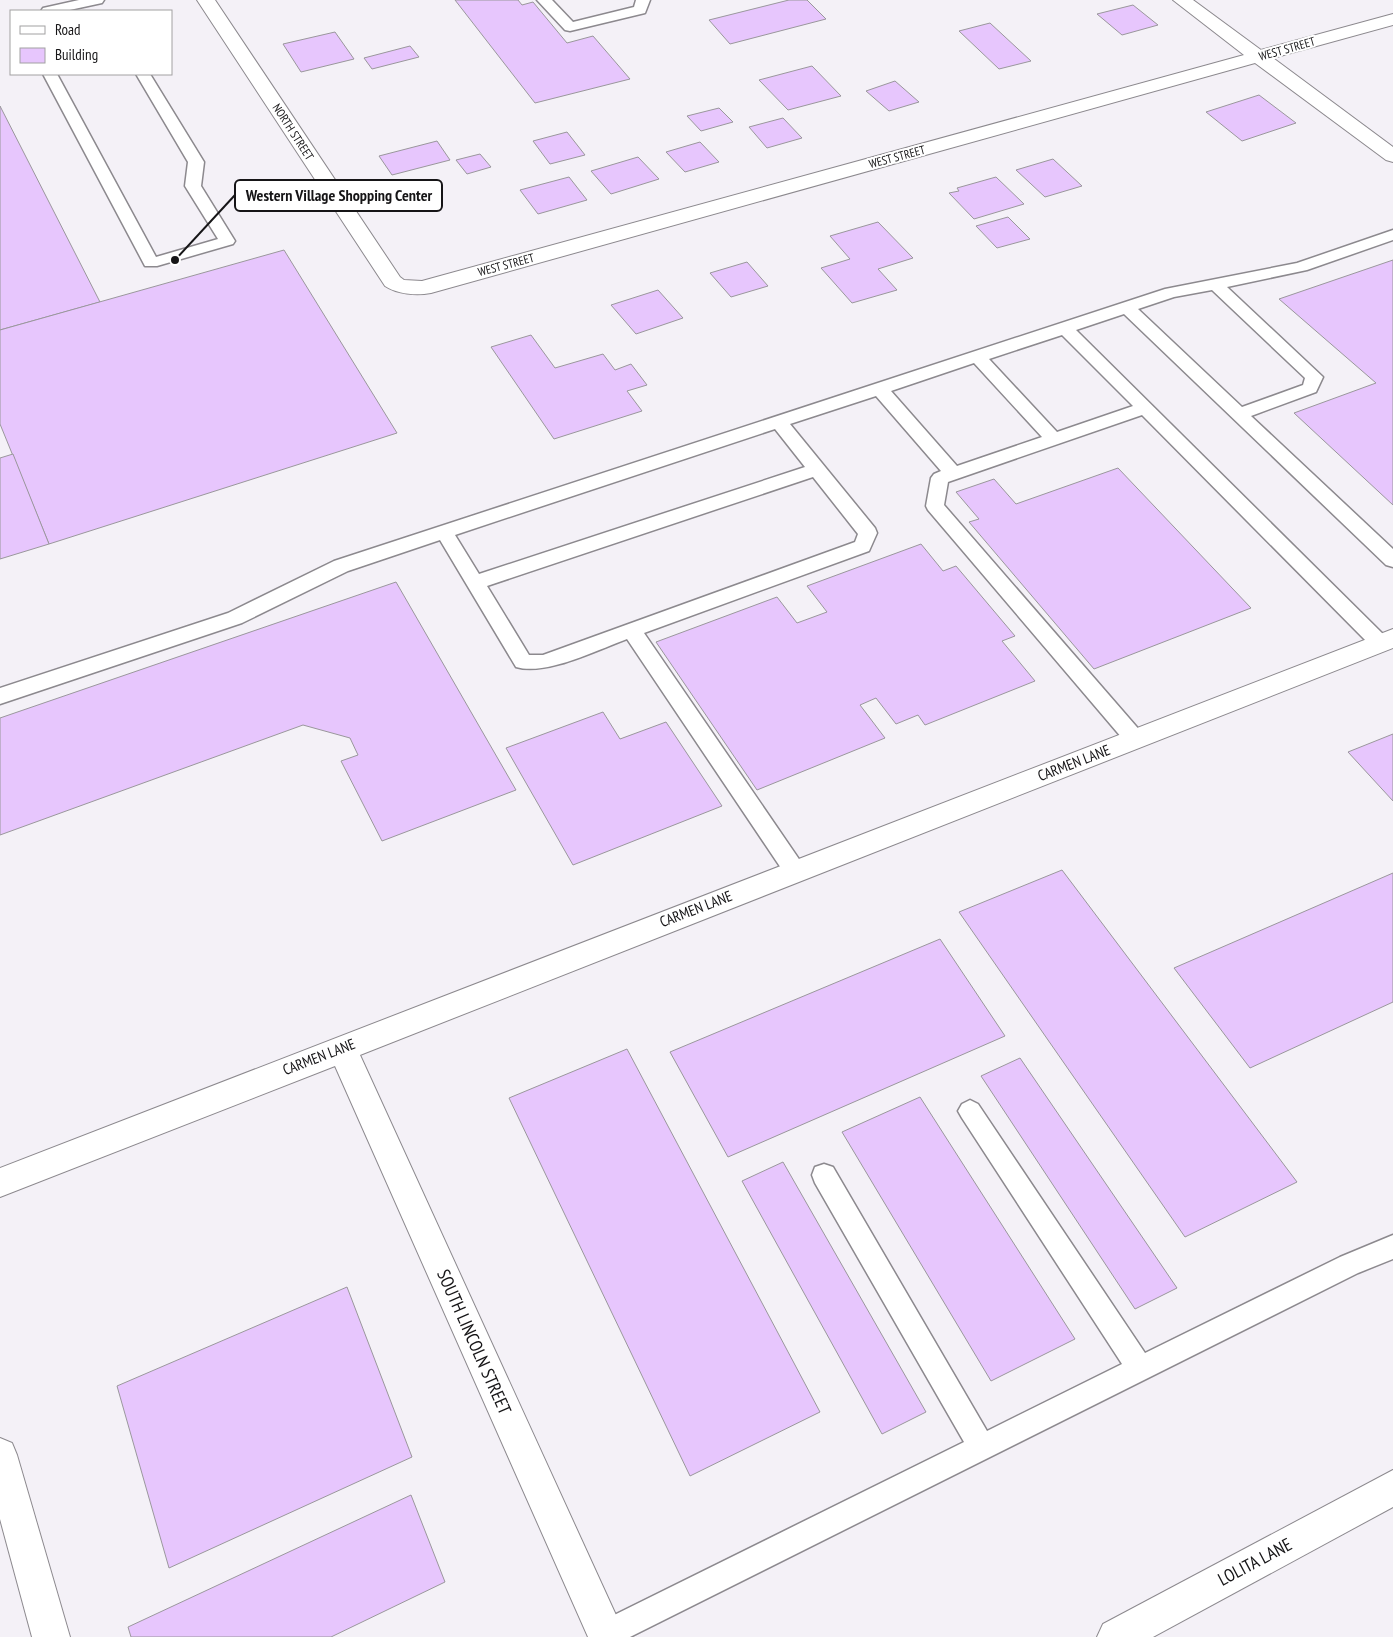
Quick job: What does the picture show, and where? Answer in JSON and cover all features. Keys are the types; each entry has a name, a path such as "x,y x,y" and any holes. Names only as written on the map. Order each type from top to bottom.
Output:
{"street":[{"name":"NORTH STREET","path":"206,0 392,281 399,286"},
{"path":"1182,0 1393,156"},
{"name":"WEST STREET","path":"399,286 423,288 1393,19"},
{"name":"CARMEN LANE","path":"0,1183 1387,640"},
{"name":"SOUTH LINCOLN STREET","path":"342,1048 606,1636"},
{"path":"0,1456 51,1637"},
{"name":"LOLITA LANE","path":"1116,1637 1393,1488"}],"lane":[{"path":"53,10 98,0"},
{"path":"544,0 570,27 640,10 643,0"},
{"path":"51,75 151,263 227,241 192,186 196,162 144,75"},
{"path":"0,696 235,618 340,566 1171,293 1301,267 1393,235"},
{"path":"1216,284 1314,377 1310,388 1238,414"},
{"path":"1126,308 1393,560"},
{"path":"1065,328 1387,640"},
{"path":"978,356 1054,439"},
{"path":"879,389 954,474"},
{"path":"1135,739 935,506 940,478 1146,408"},
{"path":"444,532 524,662 544,662 862,546 868,533 779,422"},
{"path":"476,583 816,469"},
{"path":"631,630 795,871"},
{"path":"970,1111 1140,1369"},
{"path":"824,1175 982,1447"},
{"path":"606,1636 1349,1265 1393,1247"}],"building":[{"path":"455,0 518,0 522,5 533,2 567,43 593,36 630,79 535,103"},
{"path":"789,0 807,0 826,19 730,44 709,20"},
{"path":"1133,5 1158,25 1122,35 1097,14"},
{"path":"990,23 1031,61 999,69 959,31"},
{"path":"335,32 354,59 301,72 283,44"},
{"path":"410,46 419,57 372,69 364,58"},
{"path":"812,66 841,96 788,110 759,80"},
{"path":"895,81 919,102 889,111 866,91"},
{"path":"1259,95 1296,123 1242,141 1206,112"},
{"path":"0,106 100,302 0,330"},
{"path":"719,108 733,122 701,131 687,116"},
{"path":"783,118 802,138 767,148 749,127"},
{"path":"567,132 585,155 550,164 533,141"},
{"path":"437,141 450,160 392,175 379,156"},
{"path":"700,142 719,162 685,172 666,152"},
{"path":"480,154 491,167 467,174 456,160"},
{"path":"638,157 659,179 611,194 591,171"},
{"path":"1053,159 1082,186 1045,197 1016,170"},
{"path":"569,177 587,200 538,214 520,190"},
{"path":"996,177 1024,204 974,219 949,193 959,191 957,188"},
{"path":"1008,217 1030,239 997,248 976,226"},
{"path":"878,222 913,258 878,269 897,290 852,303 821,268 850,259 830,236"},
{"path":"284,250 397,433 49,544 0,424 0,330"},
{"path":"1393,260 1393,505 1294,413 1376,383 1279,299"},
{"path":"747,262 768,286 731,297 710,273"},
{"path":"658,290 683,318 636,334 611,305"},
{"path":"531,335 555,368 603,354 615,370 631,364 647,385 627,391 642,411 554,439 491,347"},
{"path":"13,454 49,544 0,559 0,458"},
{"path":"1118,468 1251,608 1094,669 969,522 979,519 956,492 994,479 1016,504"},
{"path":"921,544 943,571 956,566 1015,636 1002,641 1035,681 925,725 918,715 896,724 876,698 860,705 885,738 757,790 656,642 777,597 797,623 827,612 807,586"},
{"path":"396,582 516,790 382,841 341,761 358,755 350,738 303,725 0,835 0,718"},
{"path":"603,712 620,739 666,722 722,806 573,865 506,748"},
{"path":"1393,734 1393,801 1348,752"},
{"path":"1062,870 1297,1182 1185,1237 959,912"},
{"path":"1393,873 1393,1002 1250,1068 1174,968"},
{"path":"940,939 1005,1036 728,1157 670,1052"},
{"path":"627,1049 820,1412 690,1476 509,1098"},
{"path":"1020,1058 1177,1288 1135,1309 981,1076"},
{"path":"920,1097 1075,1339 991,1381 842,1132"},
{"path":"783,1162 926,1412 882,1434 742,1181"},
{"path":"347,1287 412,1457 169,1568 117,1386"},
{"path":"411,1495 445,1582 331,1637 131,1637 128,1627"}],"place":[{"name":"Western Village Shopping Center","path":"175,260"}]}
